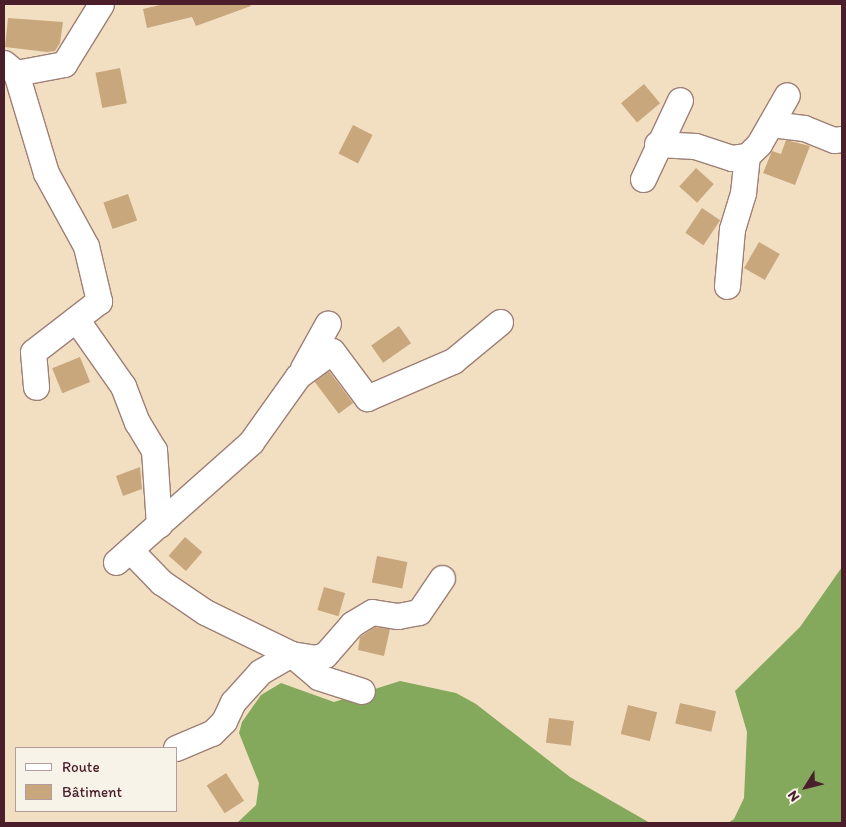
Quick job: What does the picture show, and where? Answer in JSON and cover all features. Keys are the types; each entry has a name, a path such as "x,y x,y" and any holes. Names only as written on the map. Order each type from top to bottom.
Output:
{"street":[{"path":"36,387 33,352 99,301 86,246 46,173 10,68 64,64 101,4"},
{"path":"727,286 732,229 743,193 747,156 771,124 787,95"},
{"path":"643,179 657,144 680,100"},
{"path":"771,124 804,128 834,140 842,139"},
{"path":"657,144 695,146 732,158 747,156"},
{"path":"76,319 123,386 137,422 154,450 159,525"},
{"path":"298,376 332,351 377,404 453,361 500,322"},
{"path":"328,323 298,376 251,442 123,556 205,612 291,654 318,677 362,691"},
{"path":"178,747 212,733 224,721 233,702 260,672 291,654 315,658 325,655 352,624 372,612 398,616 419,612 442,578"}],"green space":[{"path":"842,567 842,823 728,823 734,819 744,798 747,732 735,691 800,627"},
{"path":"400,681 456,693 476,704 570,777 650,823 237,823 256,805 259,783 239,733 242,722 261,695 281,683 334,702"}],"building":[{"path":"164,4 250,4 251,6 196,26 192,17 147,28 143,9"},
{"path":"8,18 63,22 60,43 55,51 47,52 5,47"},
{"path":"120,68 127,103 102,108 95,73"},
{"path":"644,84 660,103 637,122 621,103"},
{"path":"353,125 373,135 358,163 338,154"},
{"path":"786,140 810,146 795,185 763,173 772,151 781,154"},
{"path":"696,168 714,184 697,203 679,187"},
{"path":"128,194 137,220 113,229 103,202"},
{"path":"702,208 720,220 703,245 685,233"},
{"path":"759,242 780,254 765,280 744,268"},
{"path":"399,326 411,343 383,363 371,346"},
{"path":"80,357 90,382 62,393 52,368"},
{"path":"329,371 353,403 339,414 315,382"},
{"path":"140,467 142,489 123,496 116,476"},
{"path":"185,537 202,552 186,571 169,556"},
{"path":"377,556 407,562 402,588 372,583"},
{"path":"324,587 345,593 339,616 317,610"},
{"path":"375,627 390,629 384,656 358,650 360,637"},
{"path":"680,703 716,711 711,732 675,723"},
{"path":"628,705 657,712 650,741 621,734"},
{"path":"549,718 574,721 571,746 546,743"},
{"path":"226,773 244,801 225,813 207,786"}]}
